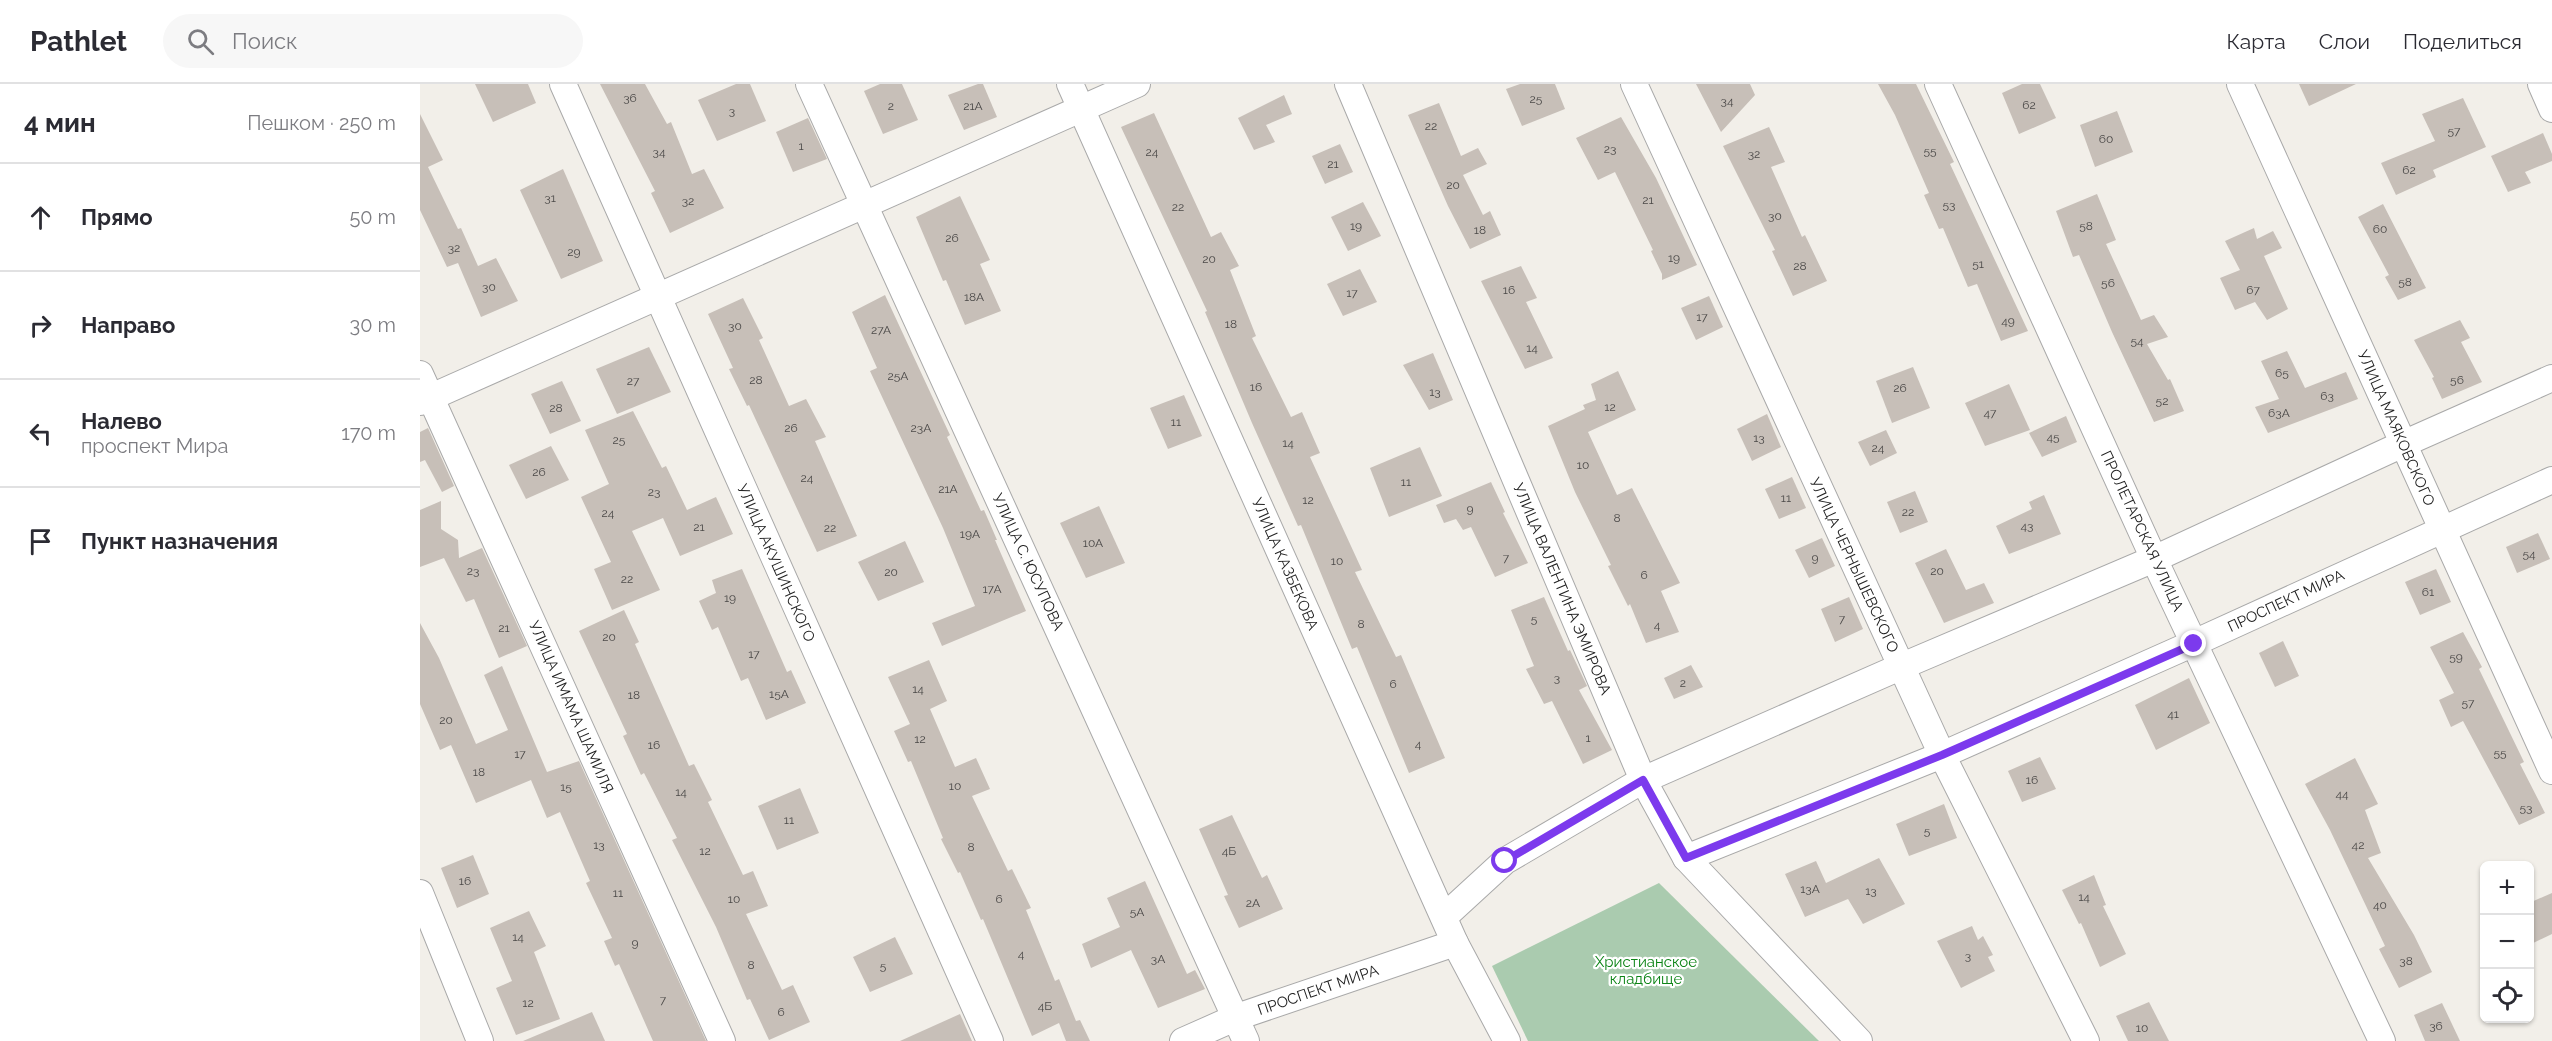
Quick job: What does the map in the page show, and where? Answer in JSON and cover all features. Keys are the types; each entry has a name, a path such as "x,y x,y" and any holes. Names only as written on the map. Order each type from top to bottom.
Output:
{"street":[{"name":"УЛИЦА АКУШИНСКОГО","path":"563,84 990,1041"},
{"name":"УЛИЦА С. ЮСУПОВА","path":"809,84 1246,1041"},
{"name":"УЛИЦА КАЗБЕКОВА","path":"1071,84 1455,943 1507,1041"},
{"path":"425,399 1137,84"},
{"name":"УЛИЦА ВАЛЕНТИНА ЭМИРОВА","path":"1348,84 1643,780 1686,858 1859,1041"},
{"name":"УЛИЦА ЧЕРНЫШЕВСКОГО","path":"1634,84 1900,667 2086,1041"},
{"name":"ПРОЛЕТАРСКАЯ УЛИЦА","path":"1938,84 2154,559 2382,1041"},
{"name":"УЛИЦА МАЯКОВСКОГО","path":"2240,84 2552,771"},
{"path":"2541,84 2552,109"},
{"name":"УЛИЦА ИМАМА ШАМИЛЯ","path":"420,374 425,399 722,1041"},
{"path":"1444,917 1505,861 1643,780 2154,559 2552,378"},
{"name":"ПРОСПЕКТ МИРА","path":"1686,858 1942,755 2194,644 2552,480"},
{"path":"420,893 480,1041"},
{"name":"ПРОСПЕКТ МИРА","path":"1183,1041 1237,1017 1455,943"}],"green space":[{"name":"Христианское кладбище","path":"1659,883 1819,1041 1528,1041 1492,966"}],"building":[{"path":"475,84 528,84 536,103 493,122"},
{"path":"600,84 645,84 667,124 671,122 692,174 704,169 724,208 670,233 651,193 655,191"},
{"path":"736,84 750,84 766,121 717,141 698,100"},
{"path":"880,84 902,84 918,120 883,134 864,91"},
{"path":"983,84 997,117 964,130 948,95"},
{"path":"1520,84 1555,84 1565,109 1522,126 1506,89"},
{"path":"1696,84 1750,84 1755,95 1721,132"},
{"path":"1878,84 1916,84 1954,162 1950,164 2028,331 2001,341 1977,284 1968,287 1943,228 1939,229 1924,195 1929,193 1895,115"},
{"path":"2022,84 2040,84 2056,118 2019,134 2002,93"},
{"path":"2299,84 2356,84 2309,106"},
{"path":"1284,95 1292,114 1266,125 1275,142 1254,150 1238,118"},
{"path":"2463,98 2486,147 2433,170 2436,177 2396,195 2381,163 2435,141 2422,114"},
{"path":"1439,103 1461,156 1478,148 1487,164 1463,175 1483,215 1490,211 1501,235 1470,249 1448,206 1408,115"},
{"path":"2117,111 2133,152 2095,167 2080,125"},
{"path":"1154,113 1211,237 1221,232 1239,266 1230,270 1256,336 1252,338 1291,417 1302,412 1320,453 1310,457 1362,570 1355,572 1396,657 1401,655 1445,758 1409,773 1357,647 1352,649 1301,525 1298,526 1252,423 1205,312 1207,311 1121,127"},
{"path":"420,114 443,160 428,167 458,229 461,228 478,266 496,258 518,301 481,317 458,263 447,267 420,210"},
{"path":"1621,117 1656,178 1697,265 1662,280 1662,274 1651,251 1653,250 1615,172 1598,180 1576,138"},
{"path":"808,118 827,159 793,172 776,132"},
{"path":"1769,127 1785,162 1771,167 1802,237 1805,235 1827,281 1793,296 1772,251 1775,250 1723,146"},
{"path":"2543,133 2552,154 2552,161 2525,172 2531,183 2508,192 2491,156"},
{"path":"1340,144 1353,172 1325,184 1312,156"},
{"path":"563,169 603,261 561,279 520,190"},
{"path":"2097,194 2116,240 2106,244 2141,320 2154,315 2168,337 2147,344 2168,380 2170,379 2184,411 2154,422 2079,255 2073,257 2056,211"},
{"path":"960,196 990,260 980,264 1001,311 965,325 946,280 943,281 916,217"},
{"path":"1363,202 1381,236 1348,251 1331,217"},
{"path":"2383,204 2426,288 2398,300 2385,277 2389,275 2358,217"},
{"path":"2254,228 2257,239 2273,231 2282,248 2264,256 2288,309 2267,320 2255,302 2235,310 2220,278 2240,270 2225,241"},
{"path":"1521,266 1537,298 1526,302 1553,358 1525,369 1481,281"},
{"path":"1360,269 1377,302 1343,316 1327,284"},
{"path":"885,295 950,435 947,437 981,511 984,510 1026,611 942,646 932,623 975,606 943,528 870,371 877,368 852,312"},
{"path":"1709,296 1723,327 1696,340 1681,308"},
{"path":"743,298 763,338 759,340 789,406 806,399 826,437 815,441 857,536 817,552 749,405 747,406 729,369 733,368 708,314"},
{"path":"2460,320 2470,338 2461,342 2482,382 2442,399 2432,378 2434,377 2414,340"},
{"path":"649,347 671,392 617,414 596,369"},
{"path":"2287,351 2305,388 2346,372 2358,399 2268,433 2255,407 2279,399 2261,361"},
{"path":"1433,353 1453,400 1429,410 1403,365"},
{"path":"1913,367 1930,408 1892,423 1876,381"},
{"path":"1618,371 1636,410 1588,432 1617,495 1632,488 1680,583 1661,591 1679,632 1646,643 1630,604 1628,606 1608,566 1611,565 1575,492 1548,426 1585,409 1583,405 1596,400 1591,384"},
{"path":"562,381 581,421 550,434 531,394"},
{"path":"2009,384 2030,430 1985,446 1965,403"},
{"path":"1184,395 1202,436 1168,449 1150,408"},
{"path":"633,411 662,468 666,466 687,510 716,497 733,534 680,556 663,518 632,531 660,590 612,610 594,569 611,562 581,497 609,484 585,430"},
{"path":"1767,414 1781,447 1752,461 1737,429"},
{"path":"2066,416 2077,442 2042,457 2029,433"},
{"path":"428,428 454,486 442,492 425,460 420,462 420,432"},
{"path":"1886,430 1897,453 1870,466 1858,442"},
{"path":"551,446 569,480 526,499 509,465"},
{"path":"1420,447 1442,496 1389,517 1370,468"},
{"path":"1792,477 1806,508 1779,519 1765,489"},
{"path":"1491,482 1505,512 1503,513 1528,563 1495,577 1471,527 1463,530 1456,519 1444,523 1436,505"},
{"path":"1915,491 1928,522 1900,533 1887,502"},
{"path":"2044,495 2061,534 2009,554 1996,526 2032,509 2029,502"},
{"path":"441,501 441,529 458,540 459,558 482,548 527,646 499,658 474,599 466,602 444,558 420,567 420,510"},
{"path":"1099,506 1125,563 1086,578 1060,523"},
{"path":"2538,533 2550,559 2517,573 2506,547"},
{"path":"1822,538 1835,566 1809,578 1795,550"},
{"path":"905,541 924,582 878,601 858,562"},
{"path":"1946,549 1966,590 1984,583 1994,603 1944,623 1915,563"},
{"path":"742,569 787,672 791,670 806,703 766,720 748,678 741,681 718,627 712,630 699,601 716,593 712,580"},
{"path":"2436,569 2451,602 2420,615 2405,582"},
{"path":"1544,597 1568,651 1570,650 1587,686 1579,690 1612,750 1583,764 1552,701 1544,704 1526,669 1534,666 1511,610"},
{"path":"1849,597 1863,629 1835,642 1821,609"},
{"path":"624,610 639,642 635,644 689,766 694,764 712,800 708,802 743,875 753,871 768,906 746,914 782,990 793,985 810,1022 769,1040 750,999 747,1000 716,927 672,840 677,838 644,773 641,775 623,736 627,734 579,631"},
{"path":"420,623 439,658 476,744 508,730 484,675 502,666 547,772 579,761 706,1041 653,1041 619,964 615,966 604,941 612,938 586,883 590,881 560,812 547,818 531,780 476,803 451,745 440,750 420,704"},
{"path":"2463,632 2482,667 2479,669 2524,762 2520,764 2545,813 2519,825 2463,721 2451,727 2439,700 2454,693 2430,647"},
{"path":"2283,641 2299,676 2275,687 2259,653"},
{"path":"929,660 947,701 930,709 955,767 976,758 990,789 972,796 1008,871 1012,869 1031,908 1026,910 1055,981 1059,979 1076,1021 1080,1020 1090,1041 1066,1041 1059,1023 1032,1036 983,919 981,920 960,872 958,873 941,839 943,838 911,761 908,762 894,731 910,724 888,677"},
{"path":"1691,665 1703,687 1674,699 1664,678"},
{"path":"2189,678 2210,723 2156,750 2135,705"},
{"path":"2040,757 2056,789 2022,802 2008,771"},
{"path":"2355,758 2378,804 2365,810 2381,853 2368,858 2414,935 2432,972 2399,988 2379,949 2385,946 2330,830 2305,784"},
{"path":"800,788 819,833 777,850 758,806"},
{"path":"1944,804 1957,838 1909,856 1896,824"},
{"path":"1232,815 1262,878 1267,875 1283,909 1239,928 1224,896 1228,895 1199,829"},
{"path":"473,855 489,894 457,908 441,868"},
{"path":"1879,858 1905,904 1863,924 1848,899 1805,917 1785,874 1816,861 1826,883"},
{"path":"2094,875 2106,905 2103,906 2126,954 2100,967 2081,923 2079,924 2062,890"},
{"path":"1145,881 1187,974 1195,970 1205,989 1158,1008 1131,950 1091,968 1082,944 1120,927 1107,898"},
{"path":"2552,893 2552,934 2534,943 2534,915 2534,901"},
{"path":"529,911 546,946 534,952 560,1019 516,1035 496,988 512,981 490,928"},
{"path":"1972,926 1978,940 1983,936 1993,955 1988,957 1995,971 1961,988 1937,941"},
{"path":"895,937 913,974 870,992 853,957"},
{"path":"2149,1002 2169,1041 2128,1041 2116,1016"},
{"path":"2442,1003 2460,1041 2425,1041 2414,1015"},
{"path":"592,1012 605,1041 523,1041"},
{"path":"960,1014 972,1041 900,1041"}],"route":[{"path":"1505,861 1643,780 1686,858 1942,755 2194,644"}]}
